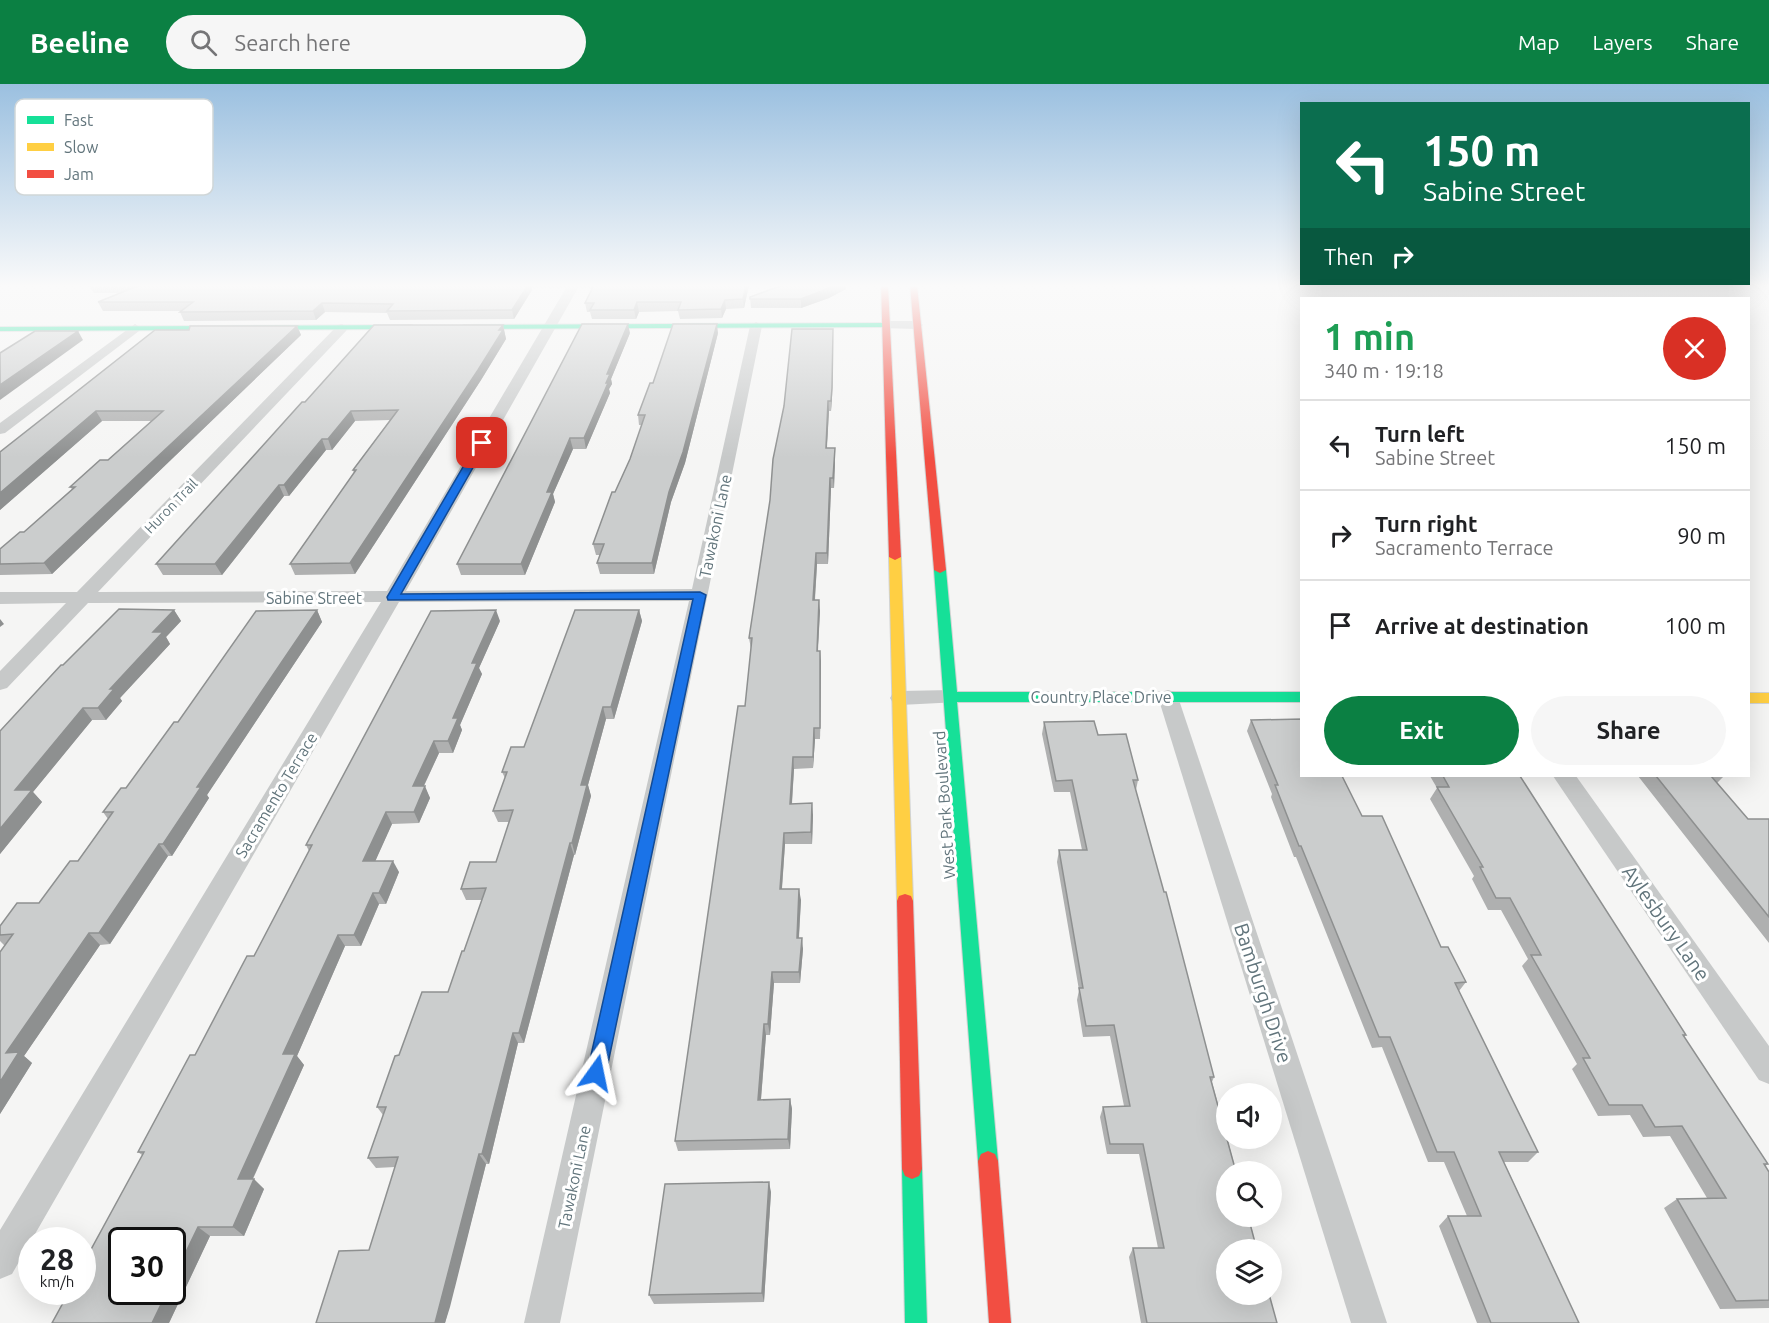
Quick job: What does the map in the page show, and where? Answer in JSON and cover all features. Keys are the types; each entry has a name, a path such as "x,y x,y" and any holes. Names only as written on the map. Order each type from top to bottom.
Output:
{"main road":[{"path":"886,343 900,698 916,1323"},
{"name":"West Park Boulevard","path":"919,343 952,697 1000,1323"},
{"name":"Country Place Drive","path":"952,697 1300,697"},
{"path":"1750,698 1769,698"}],"street":[{"path":"0,430 115,343"},
{"name":"Huron Trail","path":"0,683 328,343"},
{"name":"Sacramento Terrace","path":"0,1262 393,597 540,343"},
{"name":"Tawakoni Lane","path":"542,1323 752,343"},
{"name":"Sabine Street","path":"0,598 700,595"},
{"name":"Country Place Drive","path":"900,698 952,697"},
{"name":"Bamburgh Drive","path":"1168,697 1369,1323"},
{"name":"Aylesbury Lane","path":"1565,777 1769,1070"}],"building":[{"path":"16,343 61,343 0,385 0,353"},
{"path":"139,343 279,343 44,563 0,564 0,549 20,532 24,532 75,487 70,487 100,460 108,460 163,411 96,411 0,493 0,452"},
{"path":"358,343 495,343 350,563 290,564 356,470 353,470 398,410 351,411 328,439 322,439 284,485 279,485 215,564 156,564 302,402 305,402"},
{"path":"572,343 620,343 607,374 610,374 606,383 608,383 584,438 570,438 547,492 552,492 521,564 457,564"},
{"path":"667,343 712,343 683,452 669,492 652,563 597,563 604,544 593,544 612,492 615,492 630,459 645,415 638,415 650,383 653,383"},
{"path":"791,343 833,343 832,388 831,401 828,401 826,448 835,448 833,478 830,478 827,553 816,553 813,600 819,600 817,651 820,651 820,728 814,728 813,757 793,757 790,804 812,803 811,832 784,833 780,889 799,889 797,938 802,938 799,972 772,972 768,1024 764,1024 758,1100 790,1099 788,1139 675,1141 738,706 745,706 752,638 749,638 770,500 773,459 784,406"},
{"path":"119,609 174,610 153,632 163,632 110,689 114,689 98,708 83,708 15,790 32,790 0,829 0,731 61,665"},
{"path":"317,610 197,787 201,787 163,844 159,844 99,933 89,933 6,1053 19,1052 0,1082 0,952 13,934 0,935 0,926 17,903 39,903 70,861 78,861 113,812 103,812 121,788 126,788 174,722 178,722 256,611"},
{"path":"496,610 472,663 477,663 453,718 458,718 448,741 434,741 413,786 425,786 414,812 386,812 363,861 393,861 379,893 373,893 354,935 338,935 283,1054 295,1054 238,1179 254,1179 233,1227 198,1227 186,1252 186,1227 108,1227 108,1305 161,1305 152,1323 52,1323 62,1305 96,1305 96,1240 144,1152 138,1152 190,1055 195,1055 247,956 254,956 312,845 306,845 431,611"},
{"path":"575,610 639,610 611,707 603,707 581,785 587,785 572,843 570,843 519,1033 513,1033 435,1323 316,1323 339,1251 369,1250 398,1157 368,1158 386,1107 377,1107 395,1056 399,1055 422,992 448,992 486,888 461,889 470,862 496,862 513,810 493,811 507,772 502,772 511,747 524,747"},
{"path":"1300,719 1300,777 1342,777 1362,816 1382,816 1441,947 1448,947 1466,982 1455,983 1538,1152 1499,1152 1579,1323 1491,1323 1448,1216 1481,1216 1454,1152 1437,1152 1390,1037 1379,1037 1301,846 1299,846 1275,785 1278,785 1251,720"},
{"path":"1094,721 1098,735 1126,734 1138,780 1133,780 1164,892 1166,892 1214,1077 1210,1077 1216,1099 1216,1149 1230,1149 1233,1161 1216,1161 1216,1227 1251,1227 1254,1239 1216,1239 1216,1305 1272,1305 1277,1323 1147,1323 1133,1248 1164,1248 1143,1144 1110,1144 1103,1107 1130,1106 1114,1025 1086,1026 1079,988 1083,988 1059,850 1087,850 1072,780 1056,781 1044,722"},
{"path":"1444,777 1521,777 1686,1035 1683,1035 1768,1164 1764,1164 1769,1172 1769,1300 1736,1301 1677,1199 1726,1198 1682,1126 1655,1127 1642,1105 1609,1105 1583,1058 1590,1058 1531,955 1541,955 1510,898 1496,898 1480,867 1483,867 1437,787 1449,787"},
{"path":"1657,777 1712,777 1748,819 1769,819 1769,917"},
{"path":"769,1182 762,1293 649,1295 665,1184"}],"traffic: fast":[{"path":"940,570 988,1161"},
{"path":"952,697 1300,697"},
{"path":"912,1169 916,1323"}],"traffic: slow":[{"path":"895,557 905,901"},
{"path":"1750,698 1769,698"}],"traffic: jam":[{"path":"886,343 895,557"},
{"path":"918,343 940,570"},
{"path":"905,901 912,1169"},
{"path":"988,1161 1000,1323"}],"route":[{"path":"482,443 393,597 700,595 596,1073"}]}
